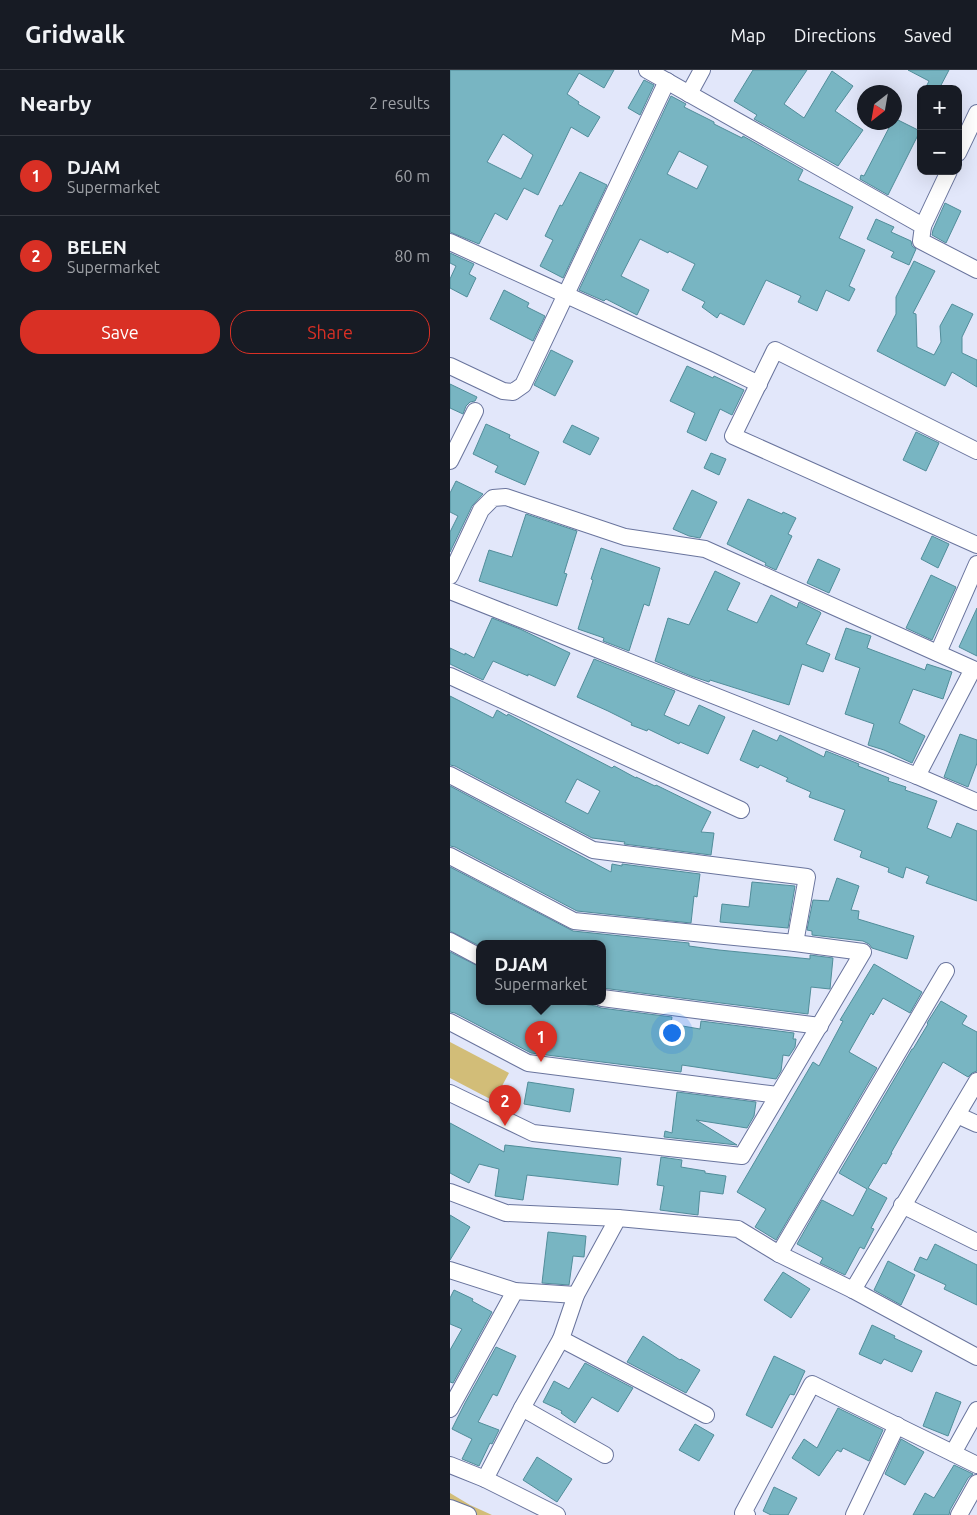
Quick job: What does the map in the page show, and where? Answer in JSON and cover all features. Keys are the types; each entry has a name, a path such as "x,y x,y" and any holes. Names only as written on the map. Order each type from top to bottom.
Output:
{"street":[{"path":"647,70 923,226"},
{"path":"689,94 702,70"},
{"path":"450,366 503,391 513,392 523,384 666,81"},
{"path":"962,144 977,113"},
{"path":"947,175 923,226 921,241 977,270"},
{"path":"450,242 759,384"},
{"path":"977,450 776,350 733,436 977,544"},
{"path":"452,453 475,410"},
{"path":"450,576 481,510 493,498 506,497 625,537 705,549 973,669 917,776"},
{"path":"938,653 977,564"},
{"path":"450,591 917,776 977,802"},
{"path":"450,676 741,810"},
{"path":"450,775 593,850 807,877 795,943"},
{"path":"450,856 574,921 795,943 863,952 742,1156 533,1133 450,1093"},
{"path":"450,941 476,955"},
{"path":"779,1254 946,971"},
{"path":"606,999 820,1026"},
{"path":"450,1022 528,1063 778,1095"},
{"path":"853,1290 902,1204 977,1081"},
{"path":"957,1115 977,1124"},
{"path":"450,1192 506,1213 618,1218 738,1229 779,1254 853,1290 977,1357"},
{"path":"902,1204 977,1242"},
{"path":"485,1479 561,1339 576,1295 618,1218"},
{"path":"450,1271 515,1291 576,1295"},
{"path":"450,1409 515,1291"},
{"path":"561,1339 706,1414"},
{"path":"747,1515 744,1513 812,1384 977,1465"},
{"path":"522,1408 605,1455"},
{"path":"953,1453 977,1410"},
{"path":"854,1515 897,1425"},
{"path":"450,1466 485,1479 557,1515"},
{"path":"959,1515 977,1483"},
{"path":"450,1508 468,1515"}],"shaded area":[{"path":"450,1042 509,1073 494,1101 450,1078"},
{"path":"450,1493 470,1505 492,1515 450,1515"}],"building":[{"path":"450,70 614,70 604,88 579,73 567,94 579,102 578,104 600,117 588,137 571,127 538,195 524,188 507,220 495,213 479,244 450,232","holes":["503,134 533,155 521,179 487,162"]},
{"path":"753,70 807,70 784,104 804,118 832,71 853,86 835,111 857,126 857,130 863,130 838,166 754,119 757,115 734,101"},
{"path":"908,70 949,70 941,85 927,85 929,81"},
{"path":"644,80 654,85 640,115 628,108"},
{"path":"671,96 686,104 684,107 714,122 714,124 742,138 743,136 803,170 798,180 853,207 839,238 865,250 849,286 855,289 849,301 826,290 817,311 798,302 801,296 766,280 744,325 720,313 717,318 702,307 705,302 682,290 695,264 640,239 621,276 649,290 637,315 606,299 604,301 579,290","holes":["679,151 708,166 697,189 667,174"]},
{"path":"902,122 917,130 917,137 888,195 860,179 861,175 864,176 888,130 902,130"},
{"path":"580,172 607,185 563,278 540,266 553,240 545,236 560,205 562,206"},
{"path":"945,203 961,211 946,243 932,235"},
{"path":"876,219 894,227 891,232 911,241 912,246 916,249 909,265 891,257 894,252 867,239"},
{"path":"450,253 474,264 469,274 476,278 467,297 450,288 450,279 456,266 450,263"},
{"path":"914,261 935,271 913,313 916,314 917,347 934,355 941,342 940,326 952,304 973,314 962,337 962,353 977,360 977,387 952,372 945,386 877,351 896,314 896,297"},
{"path":"504,290 529,303 527,307 545,316 533,341 490,319"},
{"path":"551,350 573,361 555,396 534,385"},
{"path":"687,366 744,390 732,415 720,409 706,441 687,432 695,413 670,401"},
{"path":"450,384 477,397 475,401 470,402 466,406 463,414 450,408"},
{"path":"486,424 510,435 509,438 539,452 525,485 495,472 498,466 473,454"},
{"path":"572,425 599,438 590,455 563,442"},
{"path":"916,432 939,443 926,471 903,460"},
{"path":"711,453 726,459 719,475 704,468"},
{"path":"456,481 483,494 472,506 450,552 450,532 458,516 450,512 450,493"},
{"path":"692,490 717,502 700,538 689,536 673,529"},
{"path":"748,499 796,518 788,534 792,536 776,570 727,544"},
{"path":"526,514 577,531 564,573 567,574 557,606 479,581 489,550 512,557"},
{"path":"932,536 949,544 938,568 921,559"},
{"path":"601,548 660,568 649,606 644,604 629,651 603,641 604,638 578,629"},
{"path":"818,559 840,569 829,593 807,583"},
{"path":"715,571 740,583 727,610 757,623 771,595 797,608 799,602 821,613 806,644 830,654 823,672 802,664 789,705 710,680 709,682 655,661 668,618 689,625"},
{"path":"931,575 956,587 932,640 906,628"},
{"path":"977,608 977,656 959,647"},
{"path":"492,618 570,653 555,686 493,661 483,680 450,664 450,648 474,658"},
{"path":"846,628 871,636 867,648 925,670 927,664 952,672 943,699 913,689 899,723 925,736 912,763 868,745 874,724 845,714 860,668 835,659"},
{"path":"594,659 675,691 664,715 689,726 699,705 725,717 708,754 680,742 679,744 648,729 647,731 631,725 632,723 577,697"},
{"path":"450,696 493,718 497,710 507,716 508,714 612,768 614,766 711,812 701,832 714,833 711,855 592,838 450,765","holes":["577,779 600,791 588,814 565,802"]},
{"path":"753,730 777,741 780,735 824,757 826,751 889,778 888,781 906,787 905,790 937,801 927,828 951,838 957,823 977,831 977,901 926,883 929,876 906,867 903,878 888,872 889,868 860,857 862,851 834,840 845,810 809,797 811,792 786,781 788,778 760,765 758,768 740,760"},
{"path":"960,734 977,740 977,763 968,787 944,777"},
{"path":"450,786 611,872 612,864 622,866 622,864 700,874 697,897 694,896 691,923 577,911 450,846"},
{"path":"450,867 573,931 689,943 689,946 719,950 810,959 810,955 833,958 830,989 811,987 808,1014 606,989 606,940 476,940 476,944 450,931"},
{"path":"837,878 859,886 851,910 859,911 858,919 914,936 907,959 872,948 863,941 812,935 812,931 807,930 813,900 829,901"},
{"path":"752,882 795,886 788,928 720,922 722,904 749,907"},
{"path":"450,952 476,965 476,1005 589,1005 672,1017 671,1024 700,1029 701,1021 794,1033 793,1039 796,1039 795,1047 789,1056 783,1055 781,1071 776,1079 682,1065 681,1072 531,1053 450,1012"},
{"path":"874,964 922,992 910,1013 883,998 873,1015 871,1013 849,1052 877,1068 776,1240 755,1227 766,1209 737,1192 813,1062 819,1066 843,1021 840,1020"},
{"path":"941,1001 967,1016 962,1024 977,1032 977,1071 968,1077 943,1062 886,1164 883,1163 868,1188 887,1198 871,1228 874,1229 864,1249 860,1247 845,1275 820,1263 823,1258 797,1244 822,1200 853,1216 867,1189 839,1173"},
{"path":"528,1082 574,1089 570,1112 524,1104"},
{"path":"677,1092 756,1102 754,1116 747,1128 696,1120 737,1145 664,1137 665,1131 672,1133"},
{"path":"450,1123 504,1152 505,1145 621,1158 618,1185 527,1175 523,1200 495,1196 499,1169 479,1164 469,1183 450,1173"},
{"path":"661,1157 682,1160 681,1167 726,1176 723,1194 700,1191 698,1215 660,1210 664,1186 657,1185"},
{"path":"450,1215 470,1227 450,1260"},
{"path":"548,1232 586,1236 584,1257 573,1256 569,1285 542,1283"},
{"path":"935,1244 977,1265 977,1305 944,1289 946,1285 914,1270 920,1257 927,1260"},
{"path":"888,1261 915,1275 901,1305 874,1290"},
{"path":"783,1272 810,1289 791,1318 764,1300"},
{"path":"454,1290 473,1299 472,1301 492,1312 453,1383 450,1382 450,1350 462,1329 450,1324 450,1298"},
{"path":"872,1325 922,1351 912,1372 884,1359 881,1364 859,1354"},
{"path":"643,1336 680,1360 700,1370 686,1393 627,1362"},
{"path":"496,1347 516,1356 497,1396 493,1394 478,1422 499,1430 492,1444 490,1443 479,1466 462,1459 472,1439 452,1429"},
{"path":"774,1356 805,1371 794,1395 790,1394 772,1428 746,1415"},
{"path":"585,1363 633,1388 618,1412 592,1397 575,1423 561,1413 562,1411 543,1402 554,1381 569,1389"},
{"path":"936,1392 961,1402 948,1436 923,1426"},
{"path":"838,1408 883,1430 869,1461 843,1448 841,1452 837,1450 819,1476 792,1458 804,1439 817,1448"},
{"path":"695,1424 714,1435 699,1461 679,1450"},
{"path":"901,1439 924,1452 905,1485 885,1474"},
{"path":"537,1457 572,1479 557,1502 523,1480"},
{"path":"954,1465 973,1474 968,1478 949,1515 913,1515 925,1493 934,1498"},
{"path":"774,1487 797,1498 788,1515 771,1515 763,1511"}],"place":[{"name":"DJAM","path":"541,1062"},
{"name":"BELEN","path":"505,1126"}]}
